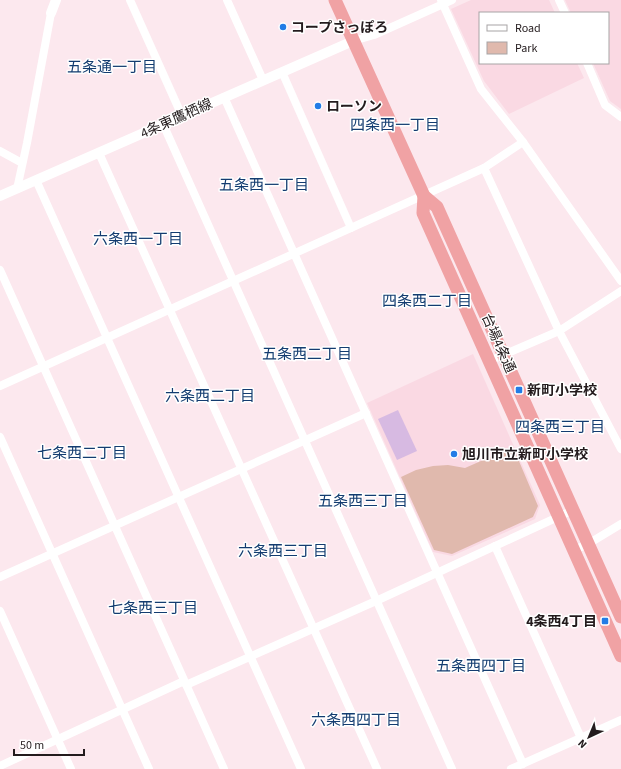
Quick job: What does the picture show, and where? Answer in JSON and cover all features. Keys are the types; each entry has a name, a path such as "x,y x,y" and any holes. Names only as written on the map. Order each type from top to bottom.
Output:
{"highway":[{"name":"台場4条通","path":"334,0 424,196 437,207 621,617"},
{"name":"台場4条通","path":"424,196 423,213 621,656"}],"street":[{"path":"16,189 51,13 52,0"},
{"path":"51,13 56,0"},
{"path":"130,0 182,116"},
{"path":"227,0 263,80"},
{"path":"353,41 374,35 441,2 452,0"},
{"path":"559,0 565,12"},
{"path":"441,2 481,89 523,142 621,281"},
{"name":"4条東鷹栖線","path":"0,196 353,41"},
{"path":"587,64 605,105 621,116"},
{"path":"282,72 351,228"},
{"path":"224,97 524,764"},
{"path":"163,124 452,769"},
{"path":"0,386 424,196 484,168 523,142"},
{"path":"0,151 22,163"},
{"path":"99,153 377,769"},
{"path":"484,168 559,331 621,449"},
{"path":"36,180 301,769"},
{"path":"0,270 224,769"},
{"path":"489,361 504,356 559,331 621,291"},
{"path":"0,577 366,413"},
{"path":"0,437 149,769"},
{"path":"0,766 122,710 376,601 573,510"},
{"path":"574,550 588,544 621,524"},
{"path":"495,546 581,738"},
{"path":"0,611 71,769"},
{"path":"511,769 621,720"}],"shaded area":[{"path":"471,0 549,0 555,12 479,12 479,64 577,64 584,78 509,114 484,81 451,9"},
{"path":"565,0 621,0 621,109 610,101 593,64 609,64 609,12 571,12"},
{"name":"旭川市立新町小学校","path":"473,354 540,505 535,519 452,556 433,552 367,403"},
{"path":"398,410 417,451 397,460 378,419"}],"green space":[{"path":"513,447 538,506 533,517 452,554 434,550 401,477 416,470 433,466 448,465 465,468"}],"place":[{"name":"コープさっぽろ","path":"283,27"},
{"name":"ローソン","path":"318,106"},
{"name":"新町小学校","path":"519,390"},
{"name":"旭川市立新町小学校","path":"454,454"},
{"name":"4条西4丁目","path":"605,621"}],"district":[{"name":"五条通一丁目","path":"112,67"},
{"name":"四条西一丁目","path":"395,125"},
{"name":"五条西一丁目","path":"264,185"},
{"name":"六条西一丁目","path":"138,239"},
{"name":"四条西二丁目","path":"427,301"},
{"name":"五条西二丁目","path":"307,354"},
{"name":"六条西二丁目","path":"210,396"},
{"name":"四条西三丁目","path":"560,427"},
{"name":"七条西二丁目","path":"82,453"},
{"name":"五条西三丁目","path":"363,501"},
{"name":"六条西三丁目","path":"283,551"},
{"name":"七条西三丁目","path":"153,608"},
{"name":"五条西四丁目","path":"481,666"},
{"name":"六条西四丁目","path":"356,720"}]}
